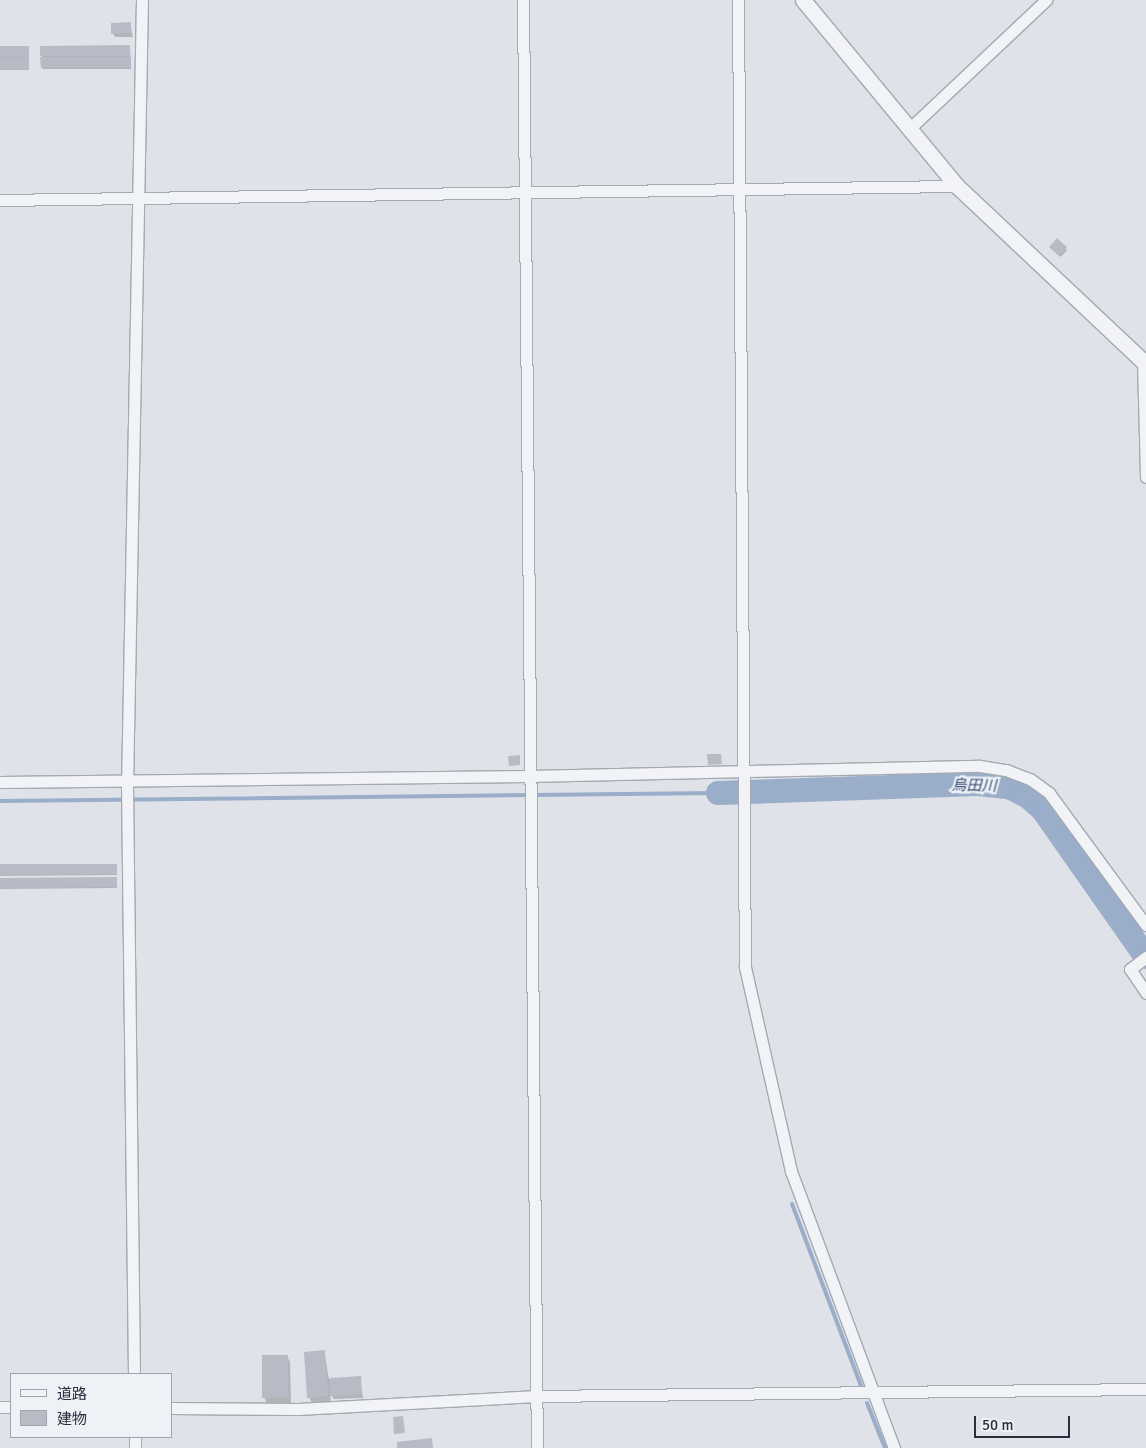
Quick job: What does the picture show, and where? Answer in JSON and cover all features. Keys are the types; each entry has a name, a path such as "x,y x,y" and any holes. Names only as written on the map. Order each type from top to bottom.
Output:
{"street":[{"path":"134,1373 127,785 142,0"},
{"path":"523,0 529,780 537,1448"},
{"path":"738,0 742,776 745,966 791,1171 894,1448"},
{"path":"804,0 908,130 957,186 1144,363 1146,478"},
{"path":"908,130 1046,0"},
{"path":"0,200 957,186"},
{"path":"0,782 127,785 529,780 742,776 980,766 1006,770 1030,779 1049,793 1146,925"},
{"path":"1146,957 1130,969 1146,993"},
{"path":"172,1408 298,1410 537,1396 1146,1389"}],"building":[{"path":"131,22 131,33 111,34 111,23"},
{"path":"130,45 130,56 40,56 40,46"},
{"path":"0,46 29,46 29,57 0,57"},
{"path":"40,57 131,57 131,68 41,68"},
{"path":"0,58 29,58 29,69 0,69"},
{"path":"1057,238 1067,247 1059,256 1049,247"},
{"path":"707,754 721,754 722,764 708,765"},
{"path":"520,755 520,765 509,766 508,756"},
{"path":"0,864 117,864 117,874 0,875"},
{"path":"117,877 117,887 0,888 0,878"},
{"path":"325,1350 328,1396 307,1398 304,1352"},
{"path":"262,1355 288,1355 288,1397 262,1398"},
{"path":"361,1376 362,1394 330,1396 330,1378"},
{"path":"403,1416 405,1433 394,1434 393,1417"},
{"path":"432,1438 433,1448 397,1448 397,1442"}],"waterway":[{"name":"烏田川","path":"718,793 978,784 1009,787 1027,796 1043,810 1146,957"},
{"path":"0,801 718,793"},
{"path":"792,1204 861,1386"},
{"path":"867,1403 885,1448"}]}
